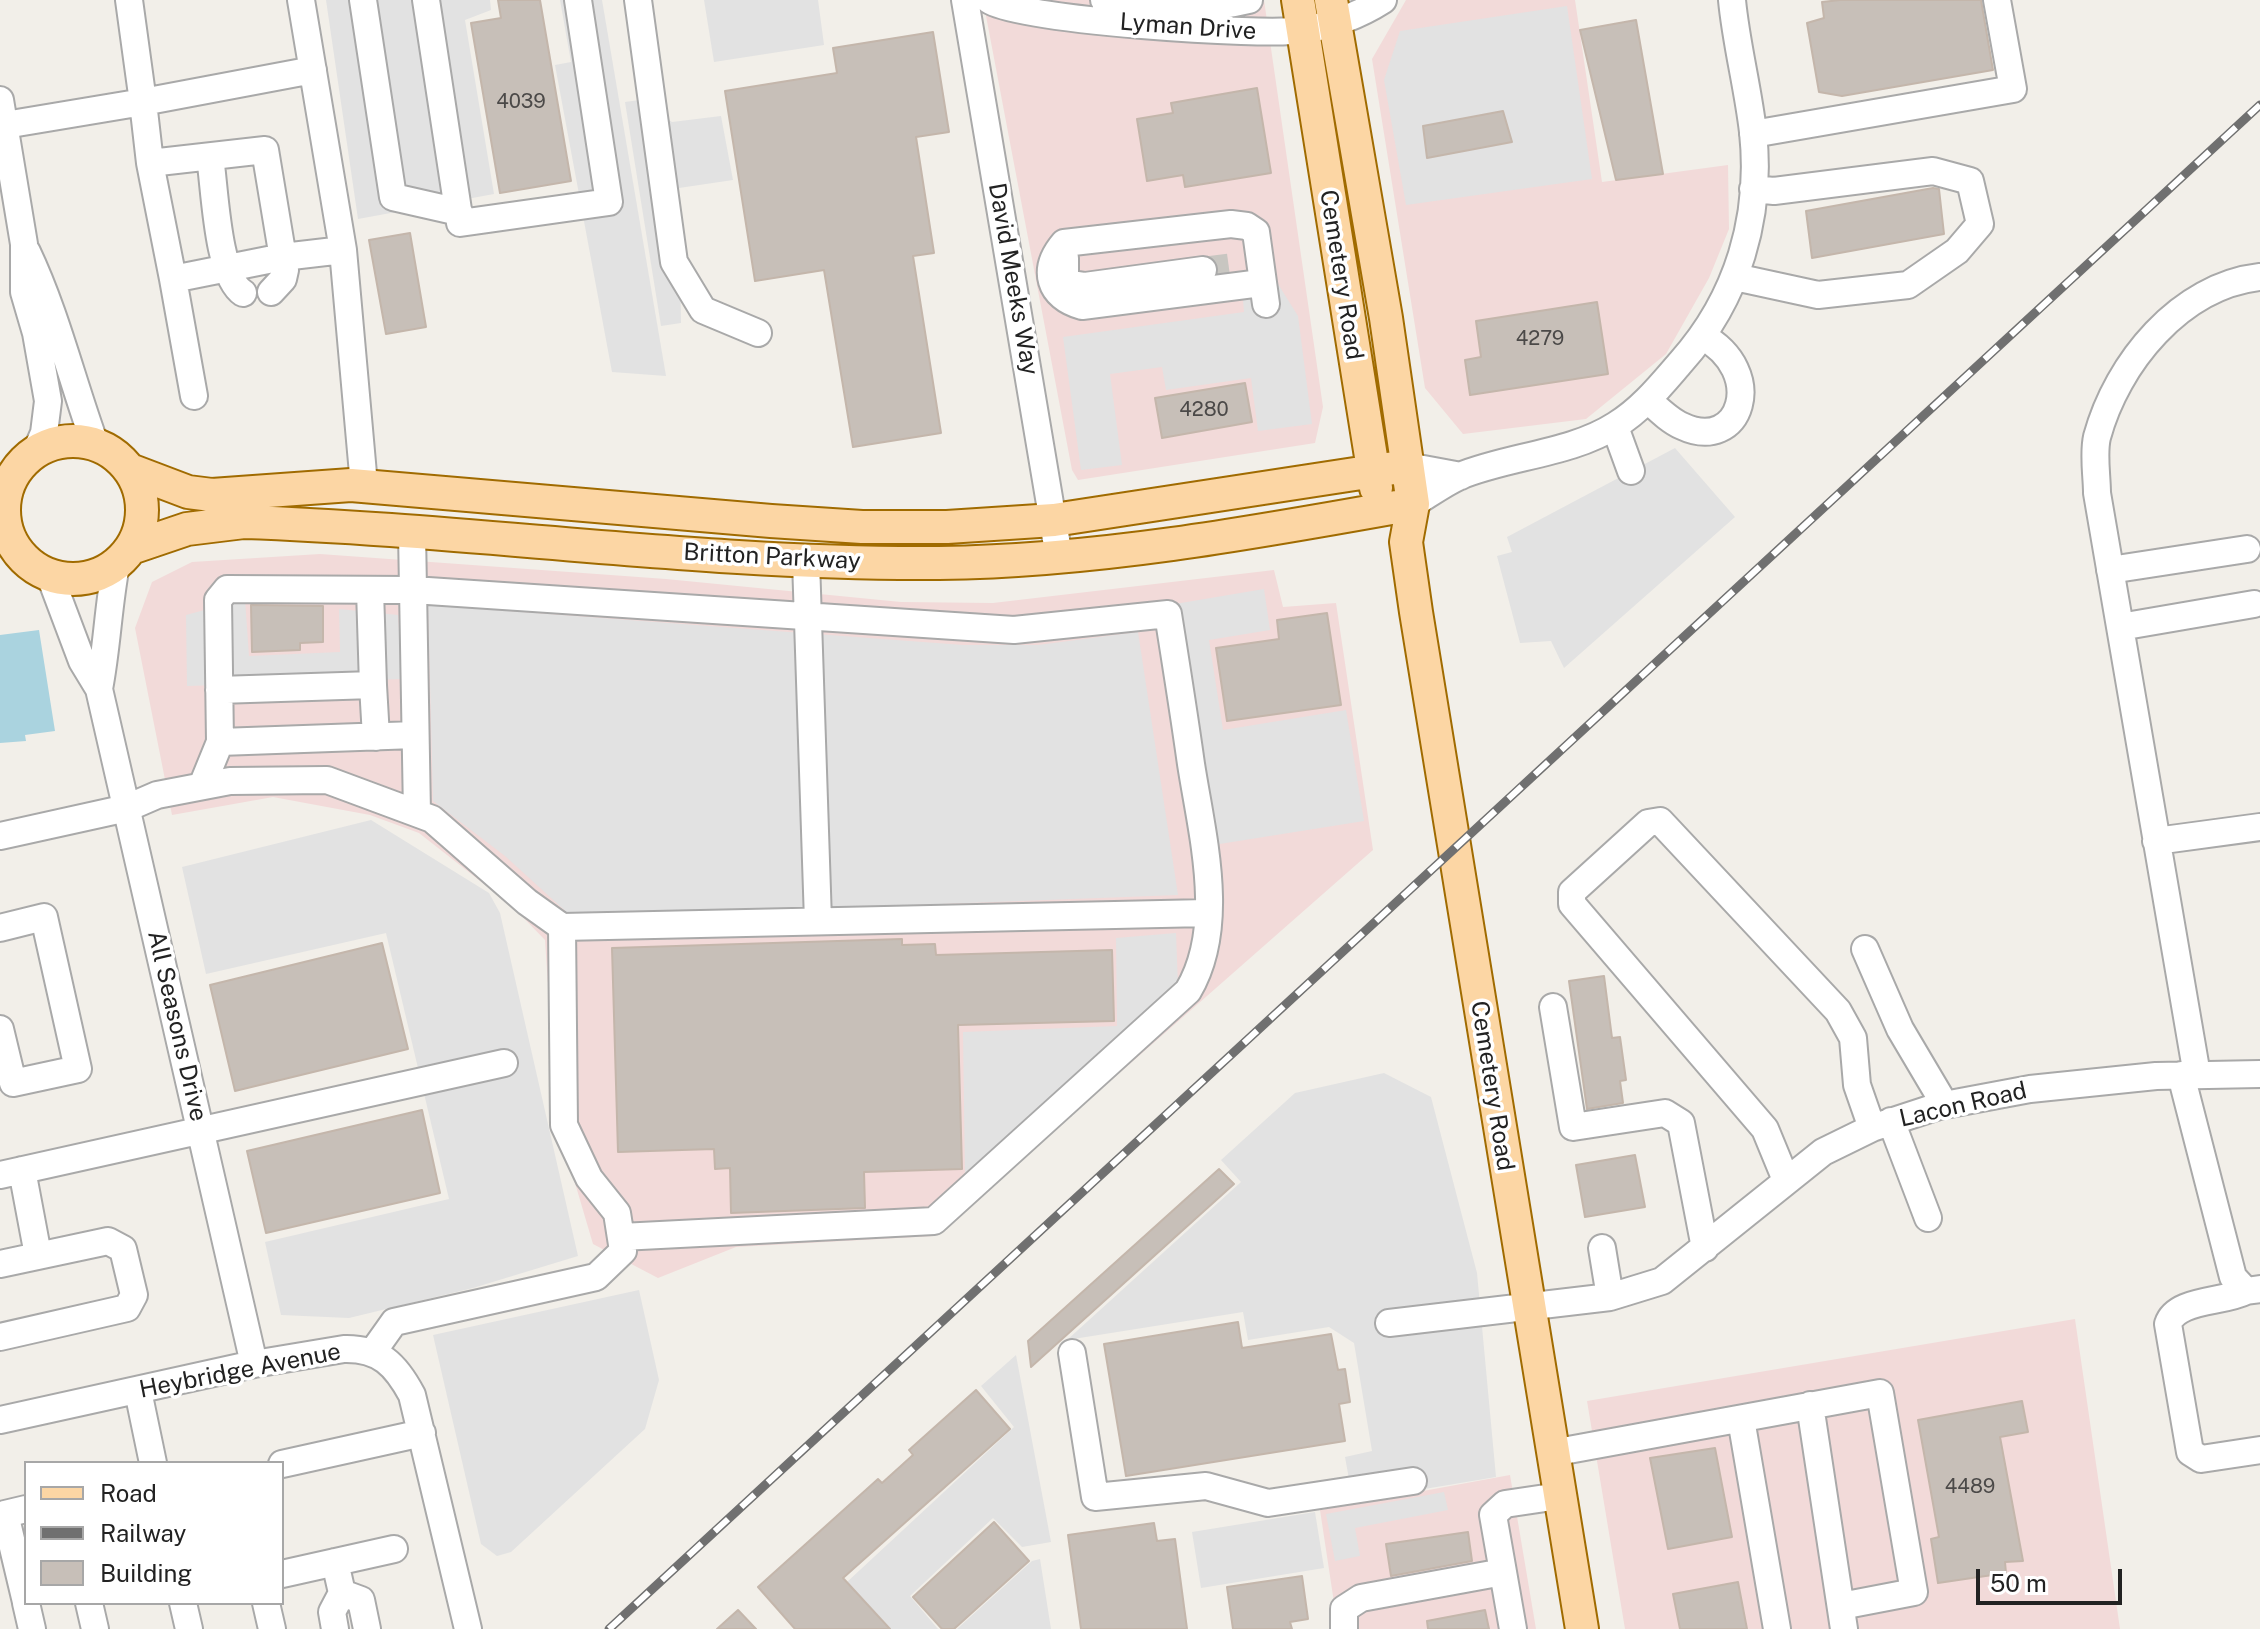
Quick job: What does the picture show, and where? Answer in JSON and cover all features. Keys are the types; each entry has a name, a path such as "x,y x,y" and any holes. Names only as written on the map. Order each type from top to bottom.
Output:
{"main road":[{"name":"Cemetery Road","path":"1333,12 1386,318 1413,504 1406,542 1527,1307 1582,1629"},
{"name":"Cemetery Road","path":"1300,15 1372,468 1381,509 1406,542"},
{"path":"75,441 95,444 115,455 130,470 139,489 142,509 140,529 123,557 95,576 72,580 50,576 29,565 7,545 3,516 6,491 18,464 55,443 75,441"},
{"name":"Britton Parkway","path":"130,470 188,492 212,495 289,487 364,485 862,527 947,527 1054,520 1372,468 1407,466"},
{"name":"Britton Parkway","path":"123,557 187,529 244,522 806,561 941,563 1059,557 1167,545 1413,504"}],"street":[{"path":"129,0 150,163 194,396"},
{"path":"301,0 343,250 364,485"},
{"path":"363,0 393,197 459,212"},
{"path":"426,0 460,223 609,202 578,0"},
{"path":"638,0 674,262 703,310 758,333"},
{"name":"David Meeks Way","path":"965,0 1059,557"},
{"name":"Lyman Drive","path":"989,0 1051,15 1268,34 1300,15 1333,12 1383,0"},
{"name":"Lyman Drive","path":"1104,0 1187,7 1224,6 1249,0"},
{"path":"1413,504 1461,476 1534,457 1615,427 1648,400 1702,336 1735,277 1750,230 1753,134 1732,0"},
{"path":"1753,134 2013,89 1997,0"},
{"path":"18,464 44,433 48,401 36,333 24,292 24,244 3,112 143,102 313,70"},
{"path":"150,163 265,150 283,257 283,279 271,292"},
{"path":"210,157 226,268 235,288 243,293"},
{"path":"1735,277 1818,295 1908,285 1957,251 1980,224 1970,181 1933,171 1774,191 1753,189"},
{"path":"1209,224 1247,226 1256,232 1255,284 1082,306 1058,294 1049,279 1051,264 1064,243 1109,237 1209,224"},
{"path":"1109,237 1104,245 1070,252 1063,260 1063,271 1072,284 1085,286 1203,270"},
{"path":"24,244 45,289 75,394 95,444"},
{"path":"173,279 283,257 343,250"},
{"path":"2253,1290 2233,1277 2189,1075 2156,841 2097,493 2096,441 2114,389 2140,351 2198,296 2239,280 2260,277"},
{"path":"1014,286 1049,279"},
{"path":"1648,400 1680,426 1698,432 1715,431 1733,419 1742,400 1739,376 1729,355 1702,336"},
{"path":"1615,427 1631,471"},
{"path":"1407,466 1461,476"},
{"path":"412,533 417,813"},
{"path":"2110,570 2247,549"},
{"name":"All Seasons Drive","path":"99,689 106,653 105,621 123,557"},
{"path":"806,561 818,921"},
{"name":"All Seasons Drive","path":"50,576 82,661 99,689 254,1364"},
{"path":"202,786 220,742 218,600 227,589 413,590 1014,630 1168,614 1207,867 1206,948 1200,973 1188,991 934,1221 621,1237"},
{"path":"370,590 376,737"},
{"path":"2120,627 2254,604"},
{"path":"219,690 373,685"},
{"path":"220,742 415,735"},
{"path":"298,739 300,781"},
{"path":"0,836 127,808 157,795 230,781 327,780 432,819 527,902 562,927 1207,913"},
{"path":"1786,1180 1765,1129 1572,904 1572,892 1648,823 1660,821 1838,1011 1853,1038 1857,1085 1928,1218"},
{"path":"2156,841 2260,827"},
{"path":"0,928 44,917 78,1069 13,1083 0,1029"},
{"path":"372,1353 394,1322 596,1277 623,1251 617,1213 589,1178 564,1125 562,927"},
{"path":"1865,949 1900,1029 1945,1105"},
{"path":"1553,1007 1573,1127 1665,1113 1681,1123 1705,1248"},
{"path":"38,1255 11,1172 504,1063"},
{"name":"Lacon Road","path":"1389,1323 1610,1297 1662,1281 1823,1152 1881,1125 1945,1105 2030,1089 2189,1075 2260,1074"},
{"path":"0,1264 108,1241 123,1249 134,1295 127,1308 0,1337"},
{"path":"1602,1248 1610,1297"},
{"path":"2253,1290 2227,1300 2180,1307 2171,1313 2168,1324 2190,1452 2201,1459 2260,1450"},
{"name":"Heybridge Avenue","path":"0,1420 254,1364 344,1349 387,1358 399,1371 412,1395 468,1629"},
{"path":"1072,1353 1095,1497 1206,1486 1268,1503 1413,1481"},
{"path":"138,1391 153,1461"},
{"path":"1552,1453 1810,1405 1880,1393 1914,1592 1842,1617 1810,1405"},
{"path":"1741,1419 1777,1629"},
{"path":"284,1464 422,1433"},
{"path":"1513,1629 1493,1515 1505,1504 1559,1496"},
{"path":"24,1509 5,1514 19,1601 32,1629"},
{"path":"284,1574 394,1549"},
{"path":"335,1562 342,1593 332,1612 335,1629"},
{"path":"1344,1629 1344,1609 1361,1598 1503,1572"},
{"path":"342,1593 361,1600 367,1629"},
{"path":"89,1605 95,1629"},
{"path":"183,1605 189,1629"},
{"path":"266,1605 272,1629"}],"shaded area":[{"path":"326,0 490,0 491,10 465,20 494,194 358,219"},
{"path":"560,0 602,0 666,376 612,372 555,65 571,62"},
{"path":"704,0 818,0 824,45 714,62"},
{"path":"983,0 1264,0 1323,407 1315,443 1078,480 1072,470"},
{"path":"1406,0 1575,0 1602,182 1728,165 1729,229 1709,278 1666,354 1586,419 1463,434 1425,388 1372,59"},
{"path":"1567,6 1592,179 1406,205 1384,80 1400,31","holes":["1503,111 1511,143 1427,157 1423,126"]},
{"path":"640,100 672,122 721,116 733,180 679,188 681,323 661,326 625,102"},
{"path":"1278,284 1298,316 1312,424 1258,431 1251,378 1166,390 1162,367 1110,374 1122,465 1081,470 1063,337 1244,312 1242,289"},
{"path":"1675,448 1735,517 1564,668 1551,641 1520,643 1497,556 1512,552 1507,537"},
{"path":"320,554 666,579 901,602 993,603 1274,570 1283,607 1336,603 1373,850 934,1236 736,1247 658,1278 593,1244 557,1122 545,940 512,906 419,833 370,815 273,797 172,815 135,628 152,582 192,562"},
{"path":"1264,589 1270,630 1209,640 1223,730 1346,710 1364,821 1207,846 1169,605"},
{"path":"245,599 249,656 340,652 339,609 398,615 402,679 187,686 186,615"},
{"path":"428,605 963,645 1038,645 1138,632 1178,895 573,918 505,856 433,801"},
{"path":"371,820 489,893 500,913 578,1256 473,1288 349,1318 281,1315 265,1242 449,1199 386,933 206,974 182,867"},
{"path":"1176,933 1178,986 965,1177 963,1032 1117,1026 1116,938"},
{"path":"1384,1073 1431,1097 1477,1273 1496,1477 1353,1501 1345,1457 1372,1451 1354,1343 1329,1327 1248,1340 1243,1312 1067,1340 1241,1182 1221,1160 1295,1093"},
{"path":"639,1290 659,1380 645,1429 511,1552 497,1556 481,1544 433,1335"},
{"path":"2075,1319 2120,1629 1625,1629 1587,1401"},
{"path":"1016,1355 1051,1542 1022,1547 993,1518 910,1596 938,1629 891,1629 847,1582 1014,1427 981,1386"},
{"path":"1510,1475 1536,1629 1338,1629 1320,1510"},
{"path":"1444,1492 1448,1510 1355,1528 1360,1556 1335,1561 1326,1514"},
{"path":"1315,1512 1324,1568 1201,1588 1192,1532"},
{"path":"1040,1559 1051,1629 957,1629 1032,1561"}],"water":[{"path":"39,630 55,731 25,735 26,741 0,743 0,635"}],"building":[{"path":"498,0 540,0 571,181 500,193 471,23 501,18"},
{"path":"1981,0 1993,70 1842,96 1819,92 1807,23 1824,18 1822,2"},
{"path":"1636,20 1663,174 1616,180 1580,30"},
{"path":"933,32 949,132 916,137 934,253 913,256 941,433 853,447 824,270 755,281 725,91 837,73 833,48"},
{"path":"1257,88 1271,173 1185,187 1183,175 1147,181 1137,119 1173,113 1171,103"},
{"path":"1503,111 1512,142 1427,158 1423,126"},
{"path":"1939,189 1944,234 1812,258 1806,211"},
{"path":"410,233 426,327 386,334 369,240"},
{"path":"1597,302 1608,374 1470,395 1465,360 1481,357 1476,321"},
{"path":"1245,383 1252,422 1162,438 1155,398"},
{"path":"251,605 323,606 323,642 300,643 300,650 252,652"},
{"path":"1327,613 1341,705 1227,721 1216,648 1279,639 1277,620"},
{"path":"902,939 902,945 935,944 936,955 1112,950 1114,1021 958,1025 962,1169 864,1172 865,1208 731,1213 730,1168 715,1169 714,1149 618,1152 612,948"},
{"path":"382,943 408,1049 235,1091 210,985"},
{"path":"1604,976 1612,1038 1620,1037 1626,1080 1620,1081 1623,1103 1587,1109 1569,981"},
{"path":"422,1110 440,1193 266,1233 247,1151"},
{"path":"1635,1155 1645,1207 1585,1217 1576,1165"},
{"path":"1219,1169 1234,1184 1031,1367 1028,1341"},
{"path":"1238,1322 1242,1348 1331,1334 1338,1370 1345,1369 1350,1402 1339,1404 1345,1441 1126,1476 1104,1344"},
{"path":"976,1390 1010,1429 843,1578 890,1629 795,1629 758,1587 878,1479 882,1483 913,1455 909,1450"},
{"path":"2022,1401 2028,1432 2000,1437 2023,1561 2005,1562 2006,1573 1938,1583 1931,1539 1939,1537 1918,1420"},
{"path":"1715,1448 1732,1537 1668,1549 1650,1458"},
{"path":"994,1522 1029,1561 954,1629 942,1629 913,1597"},
{"path":"1154,1523 1157,1541 1175,1539 1187,1629 1081,1629 1068,1535"},
{"path":"1468,1532 1472,1561 1391,1576 1386,1544"},
{"path":"1302,1576 1308,1619 1290,1622 1292,1629 1233,1629 1227,1587"},
{"path":"1738,1582 1747,1629 1680,1629 1673,1594"},
{"path":"738,1610 756,1629 717,1629"},
{"path":"1485,1610 1489,1629 1428,1629 1427,1621"}],"tunnel":[{"path":"1203,270 1240,265"}],"railway":[{"path":"609,1629 2260,105"}]}
